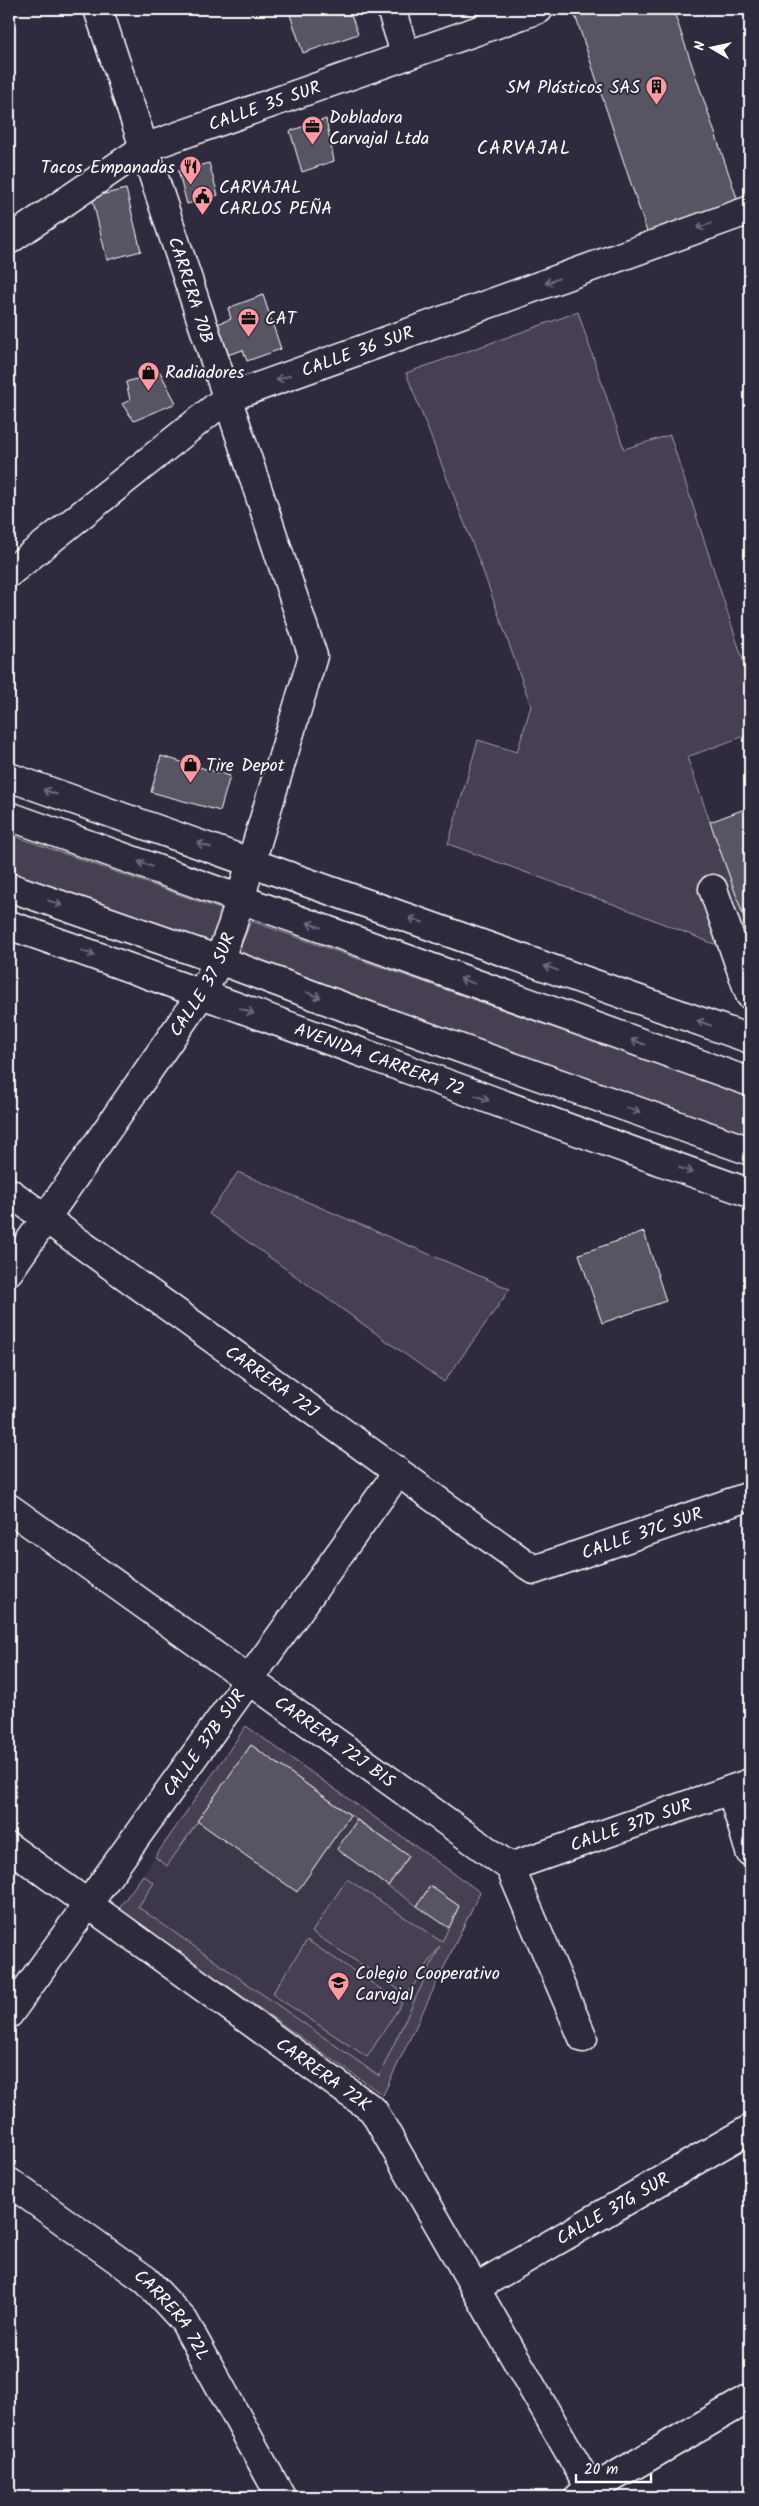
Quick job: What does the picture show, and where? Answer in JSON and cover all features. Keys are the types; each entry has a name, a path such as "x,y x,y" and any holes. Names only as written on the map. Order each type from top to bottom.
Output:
{"main road":[{"name":"CARRERA 70B","path":"98,9 313,656"},
{"path":"391,9 406,56"},
{"name":"CALLE 35 SUR","path":"9,240 144,148 539,9"},
{"name":"CALLE 36 SUR","path":"9,572 227,398 750,210"},
{"name":"CALLE 37 SUR","path":"9,1272 202,993 219,960 240,898 313,656"},
{"path":"9,777 750,1039"},
{"path":"9,816 750,1082"},
{"path":"9,887 219,960 570,1088 750,1151"},
{"path":"713,889 750,995"},
{"name":"AVENIDA CARRERA 72","path":"9,925 202,993 750,1193"},
{"path":"462,936 529,1004"},
{"path":"570,1088 654,1159"},
{"name":"CARRERA 72J","path":"9,1192 534,1570"},
{"name":"CALLE 37B SUR","path":"9,2014 398,1472"},
{"name":"CALLE 37C SUR","path":"534,1570 750,1496"},
{"name":"CARRERA 72J BIS","path":"9,1508 510,1867"},
{"path":"740,1786 750,1852"},
{"name":"CALLE 37D SUR","path":"510,1867 740,1786"},
{"name":"CARRERA 72K","path":"9,1847 373,2110 475,2288 588,2495"},
{"path":"510,1867 582,2038"},
{"name":"CALLE 37G SUR","path":"475,2288 750,2129"},
{"name":"CARRERA 72L","path":"9,2182 146,2280 184,2321 281,2497"},
{"path":"588,2495 750,2398"}],"shaded area":[{"path":"578,312 624,449 670,435 750,682 750,734 687,757 750,934 714,944 629,910 448,844 478,740 517,752 531,706 483,571 406,373"},
{"path":"9,834 223,910 209,947 9,877"},
{"path":"251,921 750,1097 750,1140 237,956"},
{"path":"238,1172 510,1289 444,1382 209,1214"},
{"name":"Colegio Cooperativo Carvajal","path":"246,1726 480,1892 383,2095 118,1909"},
{"path":"246,1726 480,1892 383,2095 118,1909 143,1875 154,1883 138,1907 379,2076 440,1946 407,1995 312,1932 347,1879 442,1942 459,1906 430,1886 417,1906 388,1886 409,1856 251,1745 167,1866 155,1857"},
{"path":"307,1940 402,2003 367,2057 272,1994"}],"building":[{"path":"288,9 349,9 358,34 303,53"},
{"name":"SM Plásticos SAS","path":"573,9 673,9 739,204 648,235"},
{"name":"Dobladora Carvajal Ltda","path":"326,119 334,161 302,172 290,131"},
{"path":"209,163 218,195 187,204 178,171"},
{"path":"126,189 141,251 107,260 92,197"},
{"name":"CAT","path":"263,295 281,349 247,361 243,350 227,355 217,324 231,319 228,308"},
{"name":"Radiadores","path":"160,372 176,403 134,421 122,404 130,400 126,382"},
{"name":"Tire Depot","path":"161,756 230,776 220,811 151,792"},
{"path":"750,807 750,934 710,822"},
{"path":"644,1232 666,1301 602,1323 579,1254"},
{"path":"251,1745 350,1815 297,1892 197,1821"},
{"path":"357,1820 409,1856 388,1886 337,1849"},
{"path":"430,1886 459,1906 449,1928 417,1906"}],"place":[{"name":"SM Plásticos SAS","path":"656,106"},
{"name":"Dobladora Carvajal Ltda","path":"313,146"},
{"name":"Tacos Empanadas","path":"191,186"},
{"name":"CARVAJAL CARLOS PEÑA","path":"203,216"},
{"name":"CAT","path":"249,337"},
{"name":"Radiadores","path":"149,391"},
{"name":"Tire Depot","path":"190,784"},
{"name":"Colegio Cooperativo Carvajal","path":"339,2002"}],"district":[{"name":"CARVAJAL","path":"524,147"}]}
